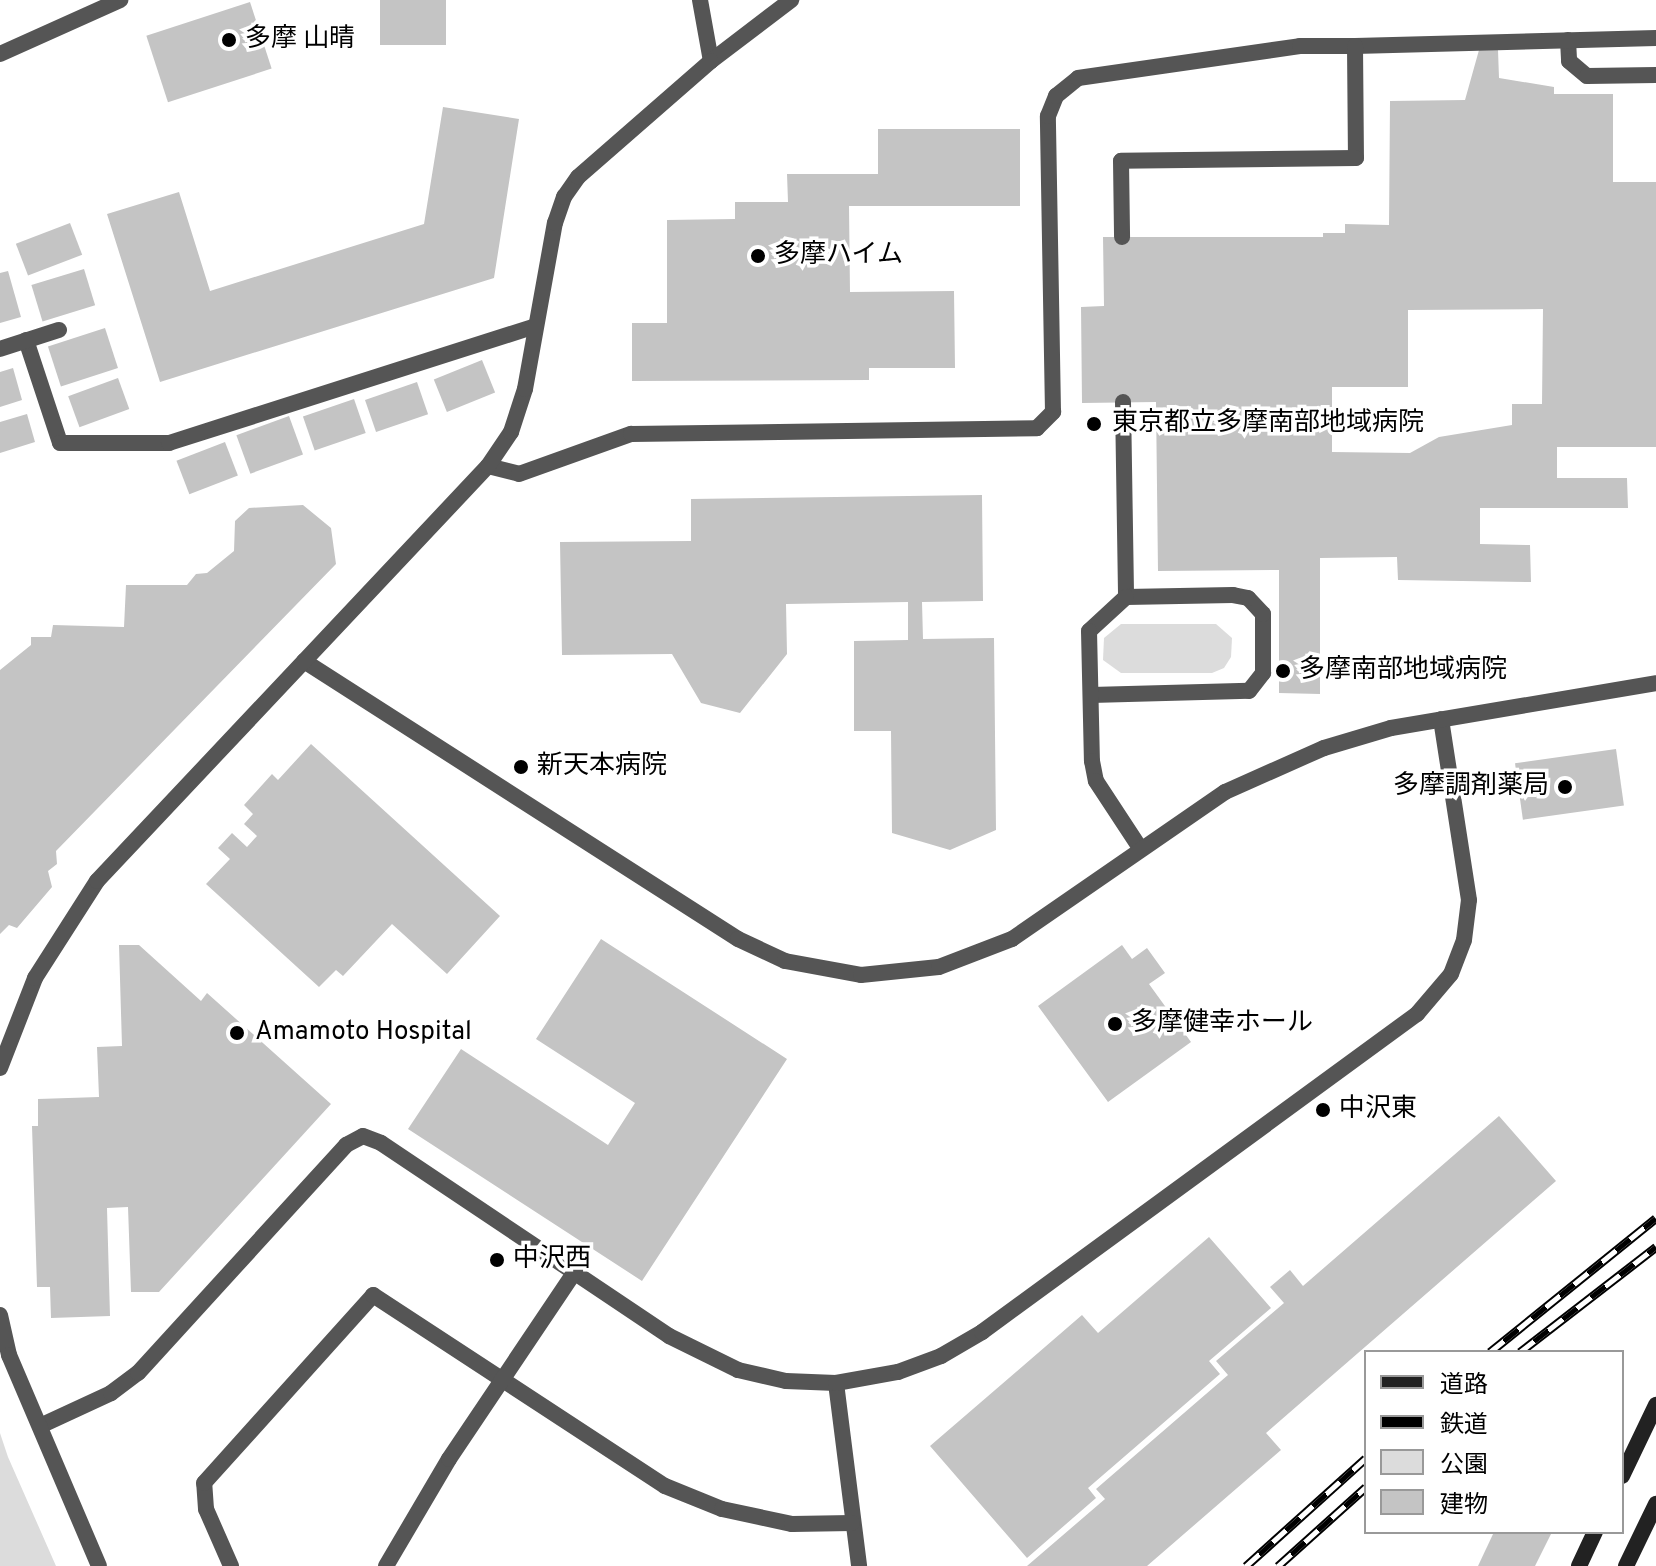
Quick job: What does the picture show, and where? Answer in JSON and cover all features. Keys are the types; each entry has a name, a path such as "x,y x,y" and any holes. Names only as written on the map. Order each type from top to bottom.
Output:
{"main road":[{"path":"1624,1472 1656,1405"},
{"path":"1626,1566 1656,1504"},
{"path":"1579,1566 1594,1534"}],"street":[{"path":"0,54 120,0"},
{"path":"700,0 711,61"},
{"path":"0,1068 35,978 97,881 488,466 511,432 525,389 535,326 564,197 578,177 711,61 791,0"},
{"path":"488,466 519,474 631,434 1037,428 1053,412 1048,116 1056,96 1078,78 1300,46 1656,38"},
{"path":"1568,40 1569,61 1587,76 1656,75"},
{"path":"1122,237 1121,161 1356,158 1355,46"},
{"path":"26,340 60,443 169,443 535,326"},
{"path":"0,349 59,330"},
{"path":"1123,402 1126,597"},
{"path":"1091,695 1236,694 1249,691 1263,673 1263,614 1248,598 1126,597 1089,631 1091,695 1096,781 1140,848"},
{"path":"304,661 738,939 785,961 861,975 894,975 973,957 1052,913 1140,848 1272,768 1391,728 1656,683"},
{"path":"40,1426 111,1393 138,1373 346,1145 363,1136 381,1143 574,1273 717,1362 786,1381 836,1383 898,1372 982,1332 1417,1014 1451,974 1464,940 1469,900 1441,719"},
{"path":"386,1566 504,1376 574,1273"},
{"path":"231,1566 206,1509 204,1483 373,1295 504,1376 679,1492 722,1509 792,1524 852,1523"},
{"path":"0,1315 9,1355 99,1566"},
{"path":"836,1383 859,1566"}],"green space":[{"path":"1121,624 1216,624 1232,638 1231,657 1224,668 1212,673 1121,673 1103,660 1104,638"},
{"path":"0,1433 8,1457 56,1566 0,1566"}],"building":[{"path":"380,0 446,0 446,45 380,45"},
{"path":"250,2 272,69 168,102 146,36"},
{"name":"東京都立多摩南部地域病院","path":"1479,50 1498,50 1499,78 1554,87 1554,94 1613,94 1613,182 1656,182 1656,447 1557,447 1557,478 1627,478 1628,508 1480,508 1480,544 1530,545 1531,582 1398,580 1397,557 1320,558 1320,694 1279,693 1279,570 1158,571 1156,402 1082,403 1081,307 1104,306 1103,237 1323,237 1323,233 1345,233 1345,224 1389,225 1390,101 1465,100","holes":["1543,309 1542,404 1512,404 1512,425 1439,437 1410,453 1332,452 1332,387 1408,387 1408,310"]},
{"path":"443,107 519,119 494,278 160,382 107,214 179,192 210,291 424,224"},
{"name":"多摩ハイム","path":"878,129 1020,129 1020,206 849,206 850,292 954,291 955,368 869,368 869,380 632,381 632,323 667,323 667,220 735,219 735,202 788,202 787,174 878,174"},
{"path":"70,223 82,255 28,276 16,244"},
{"path":"84,269 95,305 43,321 31,285"},
{"path":"8,271 21,317 0,323 0,273"},
{"path":"105,328 118,368 61,386 48,347"},
{"path":"482,360 495,392 447,412 434,379"},
{"path":"13,368 22,400 0,407 0,372"},
{"path":"118,378 129,409 79,427 68,396"},
{"path":"417,382 428,414 376,432 365,400"},
{"path":"354,399 366,433 315,451 303,417"},
{"path":"27,414 35,442 0,453 0,422"},
{"path":"289,416 303,455 250,474 236,435"},
{"path":"225,442 238,476 189,494 176,461"},
{"path":"982,495 983,601 922,602 923,639 994,638 996,830 950,850 892,833 891,731 854,731 854,641 908,640 908,602 786,604 787,654 740,713 701,703 672,654 562,655 560,542 691,541 691,499"},
{"path":"303,505 331,528 336,564 56,851 57,864 48,871 52,887 17,928 9,925 0,934 0,670 31,645 31,637 51,637 53,625 124,627 126,585 187,585 196,574 207,573 234,551 235,521 249,508"},
{"path":"311,744 500,916 447,974 392,924 343,976 336,970 319,987 206,884 230,859 218,848 232,833 247,847 257,836 244,824 253,814 244,805 272,774 278,780"},
{"path":"1616,749 1624,805 1523,820 1515,763"},
{"path":"601,939 787,1059 642,1281 408,1129 461,1049 608,1145 635,1103 536,1039"},
{"path":"119,945 139,945 201,1001 207,993 331,1104 159,1292 131,1292 128,1207 107,1208 110,1316 51,1318 50,1287 37,1287 32,1126 38,1126 38,1099 99,1097 97,1047 122,1046"},
{"name":"多摩健幸ホール","path":"1122,945 1132,959 1147,948 1165,973 1149,984 1191,1042 1108,1102 1038,1006"},
{"path":"1499,1116 1556,1181 1266,1433 1281,1450 1147,1566 1027,1566 1105,1499 1096,1489 1228,1375 1216,1361 1284,1303 1270,1287 1290,1270 1303,1286"},
{"path":"1209,1237 1271,1308 1209,1361 1220,1374 1088,1488 1096,1498 1027,1558 930,1446 1082,1315 1098,1333"},
{"path":"1493,1534 1551,1534 1535,1566 1478,1566"}],"railway":[{"path":"1492,1350 1656,1218"},
{"path":"1523,1350 1656,1247"},
{"path":"1246,1566 1364,1460"},
{"path":"1278,1566 1364,1489"}],"place":[{"name":"多摩 山晴","path":"229,40"},
{"name":"多摩ハイム","path":"758,256"},
{"name":"東京都立多摩南部地域病院","path":"1094,424"},
{"name":"多摩南部地域病院","path":"1283,671"},
{"name":"新天本病院","path":"521,767"},
{"name":"多摩調剤薬局","path":"1565,787"},
{"name":"多摩健幸ホール","path":"1115,1024"},
{"name":"Amamoto Hospital","path":"237,1033"},
{"name":"中沢東","path":"1323,1110"},
{"name":"中沢西","path":"497,1260"}]}
